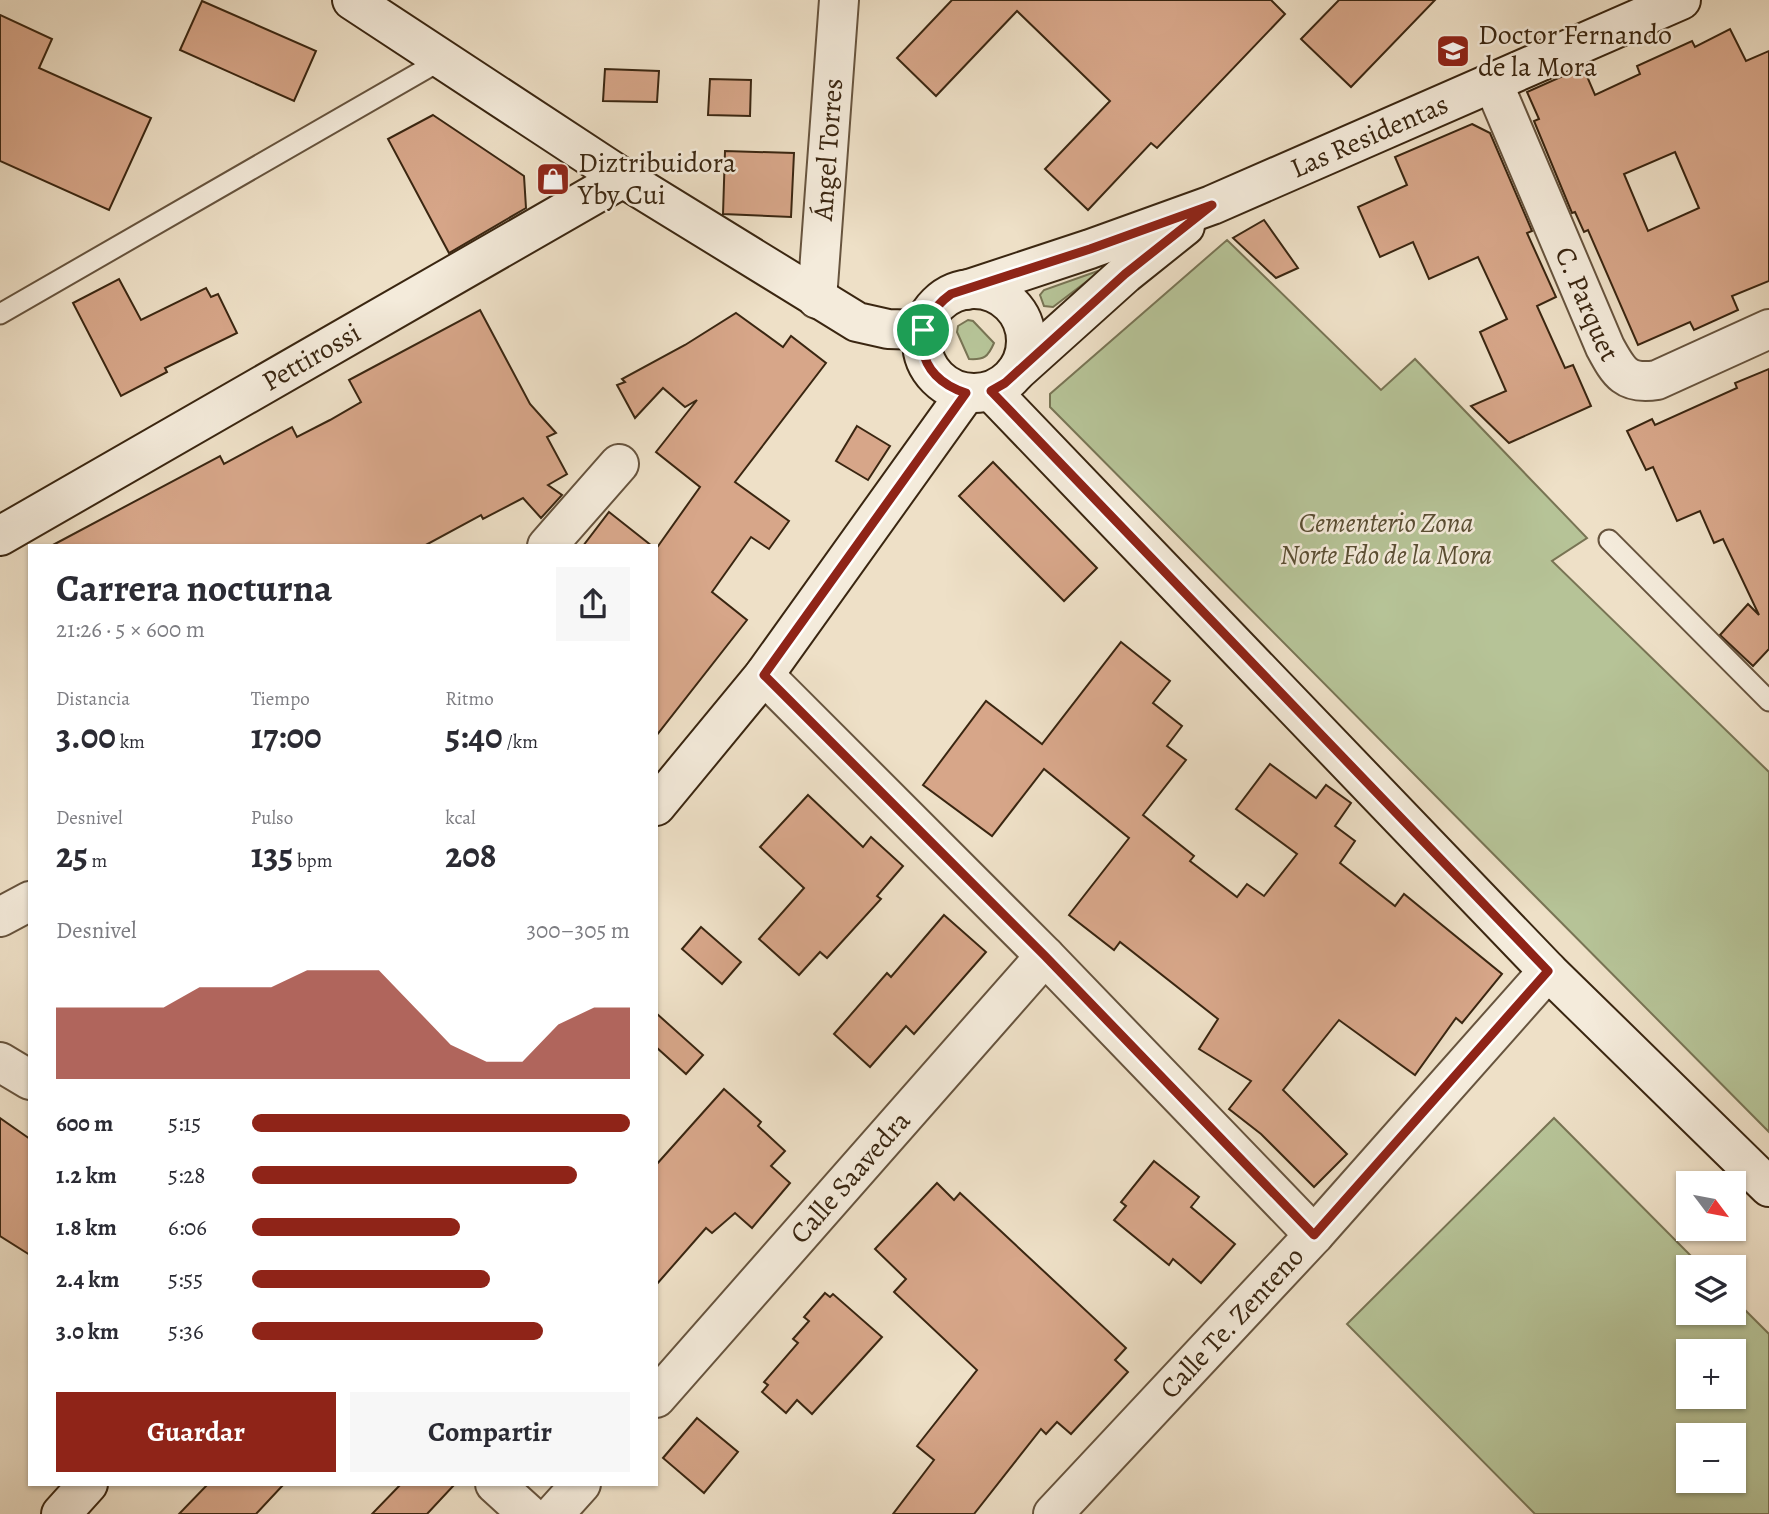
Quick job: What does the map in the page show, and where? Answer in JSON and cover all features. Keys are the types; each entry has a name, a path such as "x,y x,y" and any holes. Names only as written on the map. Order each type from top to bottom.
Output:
{"street":[{"path":"352,0 623,177 817,299 857,322 887,329 923,330"},
{"name":"Ángel Torres","path":"817,299 839,0"},
{"name":"Las Residentas","path":"966,290 1212,205 1681,0"},
{"name":"C. Parquet","path":"1493,83 1605,347 1617,369 1630,380 1657,380 1769,329"},
{"name":"Pettirossi","path":"0,536 623,177"},
{"name":"Las Residentas","path":"658,804 764,675 991,385 1212,205"},
{"path":"966,290 984,290 1000,296 1014,307 1023,322 1026,339 1024,356 991,385 950,388 936,378 927,363 922,347 923,330 939,303 951,294 966,290"},
{"path":"991,385 1548,971 1769,1187"},
{"path":"549,544 619,464"},
{"path":"764,675 1045,956 1314,1235"},
{"path":"0,917 28,902"},
{"name":"Calle Saavedra","path":"658,1396 1045,956"},
{"name":"Calle Te. Zenteno","path":"1054,1514 1314,1235 1548,971"},
{"path":"0,1062 28,1079"},
{"path":"61,1514 86,1486"},
{"path":"497,1486 528,1514"},
{"path":"554,1514 578,1486"}],"lane":[{"path":"0,314 443,59"},
{"path":"1609,540 1769,701"}],"green space":[{"name":"Cementerio Zona Norte Fdo de la Mora","path":"1227,240 1381,390 1415,359 1587,538 1552,561 1769,772 1769,1132 1050,407 1050,394"},
{"path":"1098,271 1053,307 1044,306 1040,295 1044,290"},
{"path":"968,320 973,321 994,343 982,358 969,359 957,332 958,326"},
{"path":"1554,1118 1690,1255 1676,1255 1676,1325 1746,1325 1746,1311 1769,1334 1769,1514 1535,1514 1347,1324"}],"building":[{"path":"952,0 1271,0 1285,14 1157,148 1151,143 1088,210 1045,169 1110,101 1017,11 936,96 897,58"},
{"path":"1339,0 1435,0 1351,87 1301,39"},
{"path":"202,1 316,51 294,101 180,50"},
{"path":"0,15 52,39 39,68 151,118 109,210 0,161"},
{"path":"1730,29 1746,61 1769,51 1769,281 1732,296 1738,310 1694,330 1690,322 1638,345 1588,230 1584,232 1575,212 1572,213 1534,121 1539,119 1527,92 1583,67 1595,95 1640,74 1637,66 1692,41 1695,47","holes":["1675,152 1699,208 1648,231 1624,174"]},
{"path":"605,69 659,71 657,102 603,101"},
{"path":"710,79 751,80 750,116 708,115"},
{"path":"433,115 524,176 526,208 449,253 388,139"},
{"path":"1472,124 1490,133 1532,231 1527,233 1556,297 1537,306 1565,368 1573,365 1591,406 1509,443 1471,406 1506,391 1480,332 1507,319 1478,257 1429,279 1413,242 1380,257 1358,207 1407,185 1395,157"},
{"path":"725,151 794,153 791,217 723,214"},
{"path":"1264,220 1298,268 1276,278 1233,238"},
{"path":"119,279 141,320 206,288 211,297 218,294 237,333 165,368 167,372 121,396 73,303"},
{"path":"480,310 530,404 556,433 547,437 567,474 548,485 562,495 541,518 523,498 483,519 481,515 428,544 55,544 220,456 224,464 292,427 297,437 330,420 361,402 349,380"},
{"path":"736,313 783,347 791,336 826,363 735,482 789,521 769,549 751,537 712,592 747,620 658,733 658,546 700,487 656,452 697,400 685,407 663,388 635,418 617,385 625,382 622,379 685,345"},
{"path":"1769,369 1769,649 1753,666 1720,635 1748,604 1759,615 1723,539 1714,543 1700,511 1677,521 1653,467 1646,470 1627,431 1652,419 1655,425 1737,388 1735,383"},
{"path":"857,426 890,446 868,480 836,461"},
{"path":"993,462 1097,568 1064,601 959,496"},
{"path":"609,512 649,544 585,544"},
{"path":"1121,642 1170,681 1153,703 1182,726 1167,746 1186,760 1143,815 1194,856 1190,861 1237,897 1247,884 1264,896 1297,854 1236,809 1270,764 1316,798 1326,785 1351,803 1335,826 1355,841 1340,863 1395,906 1404,894 1502,974 1462,1023 1456,1018 1415,1075 1339,1020 1283,1090 1347,1154 1314,1187 1261,1134 1229,1109 1251,1081 1199,1049 1218,1019 1120,942 1114,950 1069,915 1129,838 1044,769 992,836 923,785 986,701 1042,744"},
{"path":"808,795 863,847 871,837 903,866 877,896 881,899 827,958 820,952 799,975 759,939 804,888 760,847"},
{"path":"944,915 986,952 914,1034 906,1026 870,1067 834,1034 887,973 891,977"},
{"path":"701,927 741,962 722,984 682,949"},
{"path":"658,1015 703,1055 686,1074 658,1049"},
{"path":"724,1089 761,1122 758,1126 785,1151 771,1166 790,1183 752,1228 735,1213 712,1233 706,1228 658,1283 658,1163"},
{"path":"0,1118 28,1138 28,1254 0,1236"},
{"path":"1154,1161 1199,1197 1191,1207 1235,1244 1201,1283 1173,1259 1169,1265 1114,1220 1126,1206 1121,1202"},
{"path":"937,1183 954,1200 960,1193 1126,1348 1115,1360 1128,1372 1071,1434 1057,1422 1046,1434 1041,1429 974,1514 893,1514 934,1460 917,1446 977,1370 894,1292 906,1279 875,1249"},
{"path":"825,1293 830,1297 833,1294 882,1337 812,1414 797,1400 786,1413 762,1392 768,1385 764,1382 798,1343 793,1339 809,1321 804,1317"},
{"path":"697,1418 738,1452 704,1493 663,1458"},
{"path":"206,1486 282,1486 256,1514 179,1514"},
{"path":"399,1486 453,1486 427,1514 372,1514"}],"place":[{"name":"Doctor Fernando de la Mora","path":"1453,51"},
{"name":"Diztribuidora Yby Cui","path":"553,179"}],"route":[{"path":"1212,205 1125,274 1005,383 991,391 1548,971 1314,1235 1045,956 764,675 966,393 950,388 936,378 922,347 923,330 939,303 951,294 1090,249 1212,205"}]}
